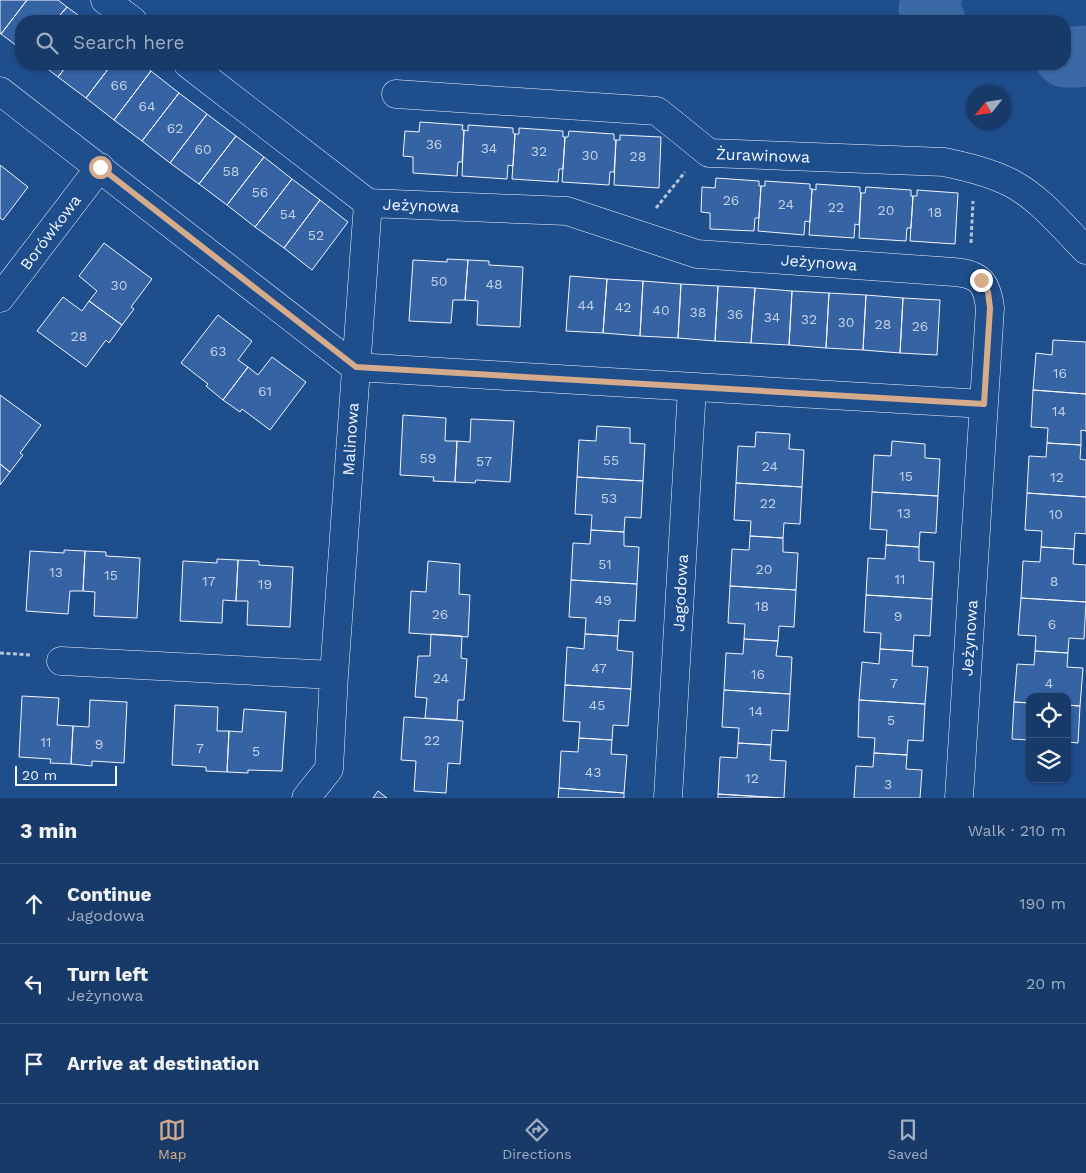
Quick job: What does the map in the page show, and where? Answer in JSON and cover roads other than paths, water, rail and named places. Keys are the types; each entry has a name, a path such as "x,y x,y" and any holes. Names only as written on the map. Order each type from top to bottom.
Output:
{"street":[{"path":"105,0 125,15"},
{"name":"Jeżynowa","path":"196,70 368,203 567,211 697,254 969,273 981,280 988,292 990,308 959,798"},
{"path":"0,91 356,367 984,404"},
{"name":"Żurawinowa","path":"396,94 657,111 709,153 944,162 975,169 1012,183 1031,196 1086,250"},
{"name":"Borówkowa","path":"0,298 100,167"},
{"name":"Malinowa","path":"306,798 328,768 368,203"},
{"name":"Jagodowa","path":"668,798 692,388"},
{"path":"61,661 334,675"}],"waterway":[{"path":"931,0 929,9 932,15"},
{"path":"1071,57 1086,56"}]}
